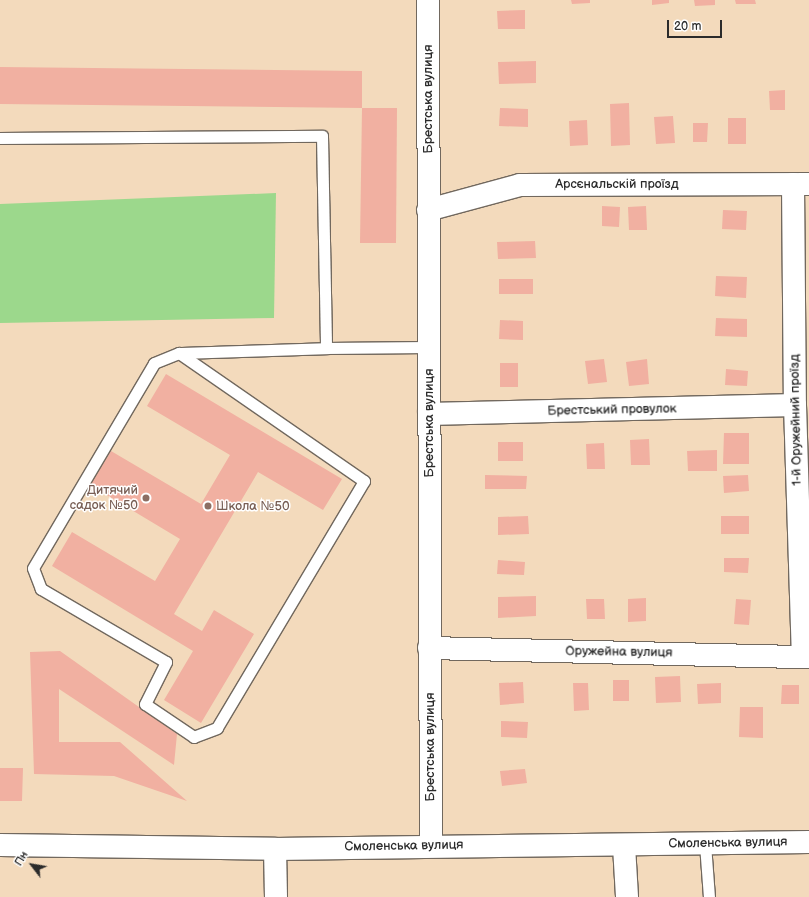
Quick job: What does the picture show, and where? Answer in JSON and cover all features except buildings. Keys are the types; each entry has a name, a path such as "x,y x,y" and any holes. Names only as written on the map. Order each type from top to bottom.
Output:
{"street":[{"name":"Брестська вулиця","path":"428,0 428,347 431,846"},
{"name":"Арсєнальскій проїзд","path":"428,210 520,185 801,184"},
{"name":"1-й Оружейний проїзд","path":"801,184 795,405 806,656"},
{"name":"Брестський провулок","path":"429,414 795,405"},
{"name":"Оружейна вулиця","path":"430,648 806,656"},
{"name":"Смоленська вулиця","path":"0,845 275,848 624,846 809,842"},
{"path":"624,846 627,897"},
{"path":"275,848 276,897"}],"lane":[{"path":"0,138 322,136 326,348"},
{"path":"179,353 364,481 217,728 194,736 145,704 166,662 41,589 33,568 154,362 179,353 326,348 428,347"},
{"path":"704,844 709,897"}],"green space":[{"path":"276,193 274,318 0,323 0,204"}],"place":[{"name":"Дитячий садок №50","path":"146,498"},
{"name":"Школа №50","path":"208,506"}]}
